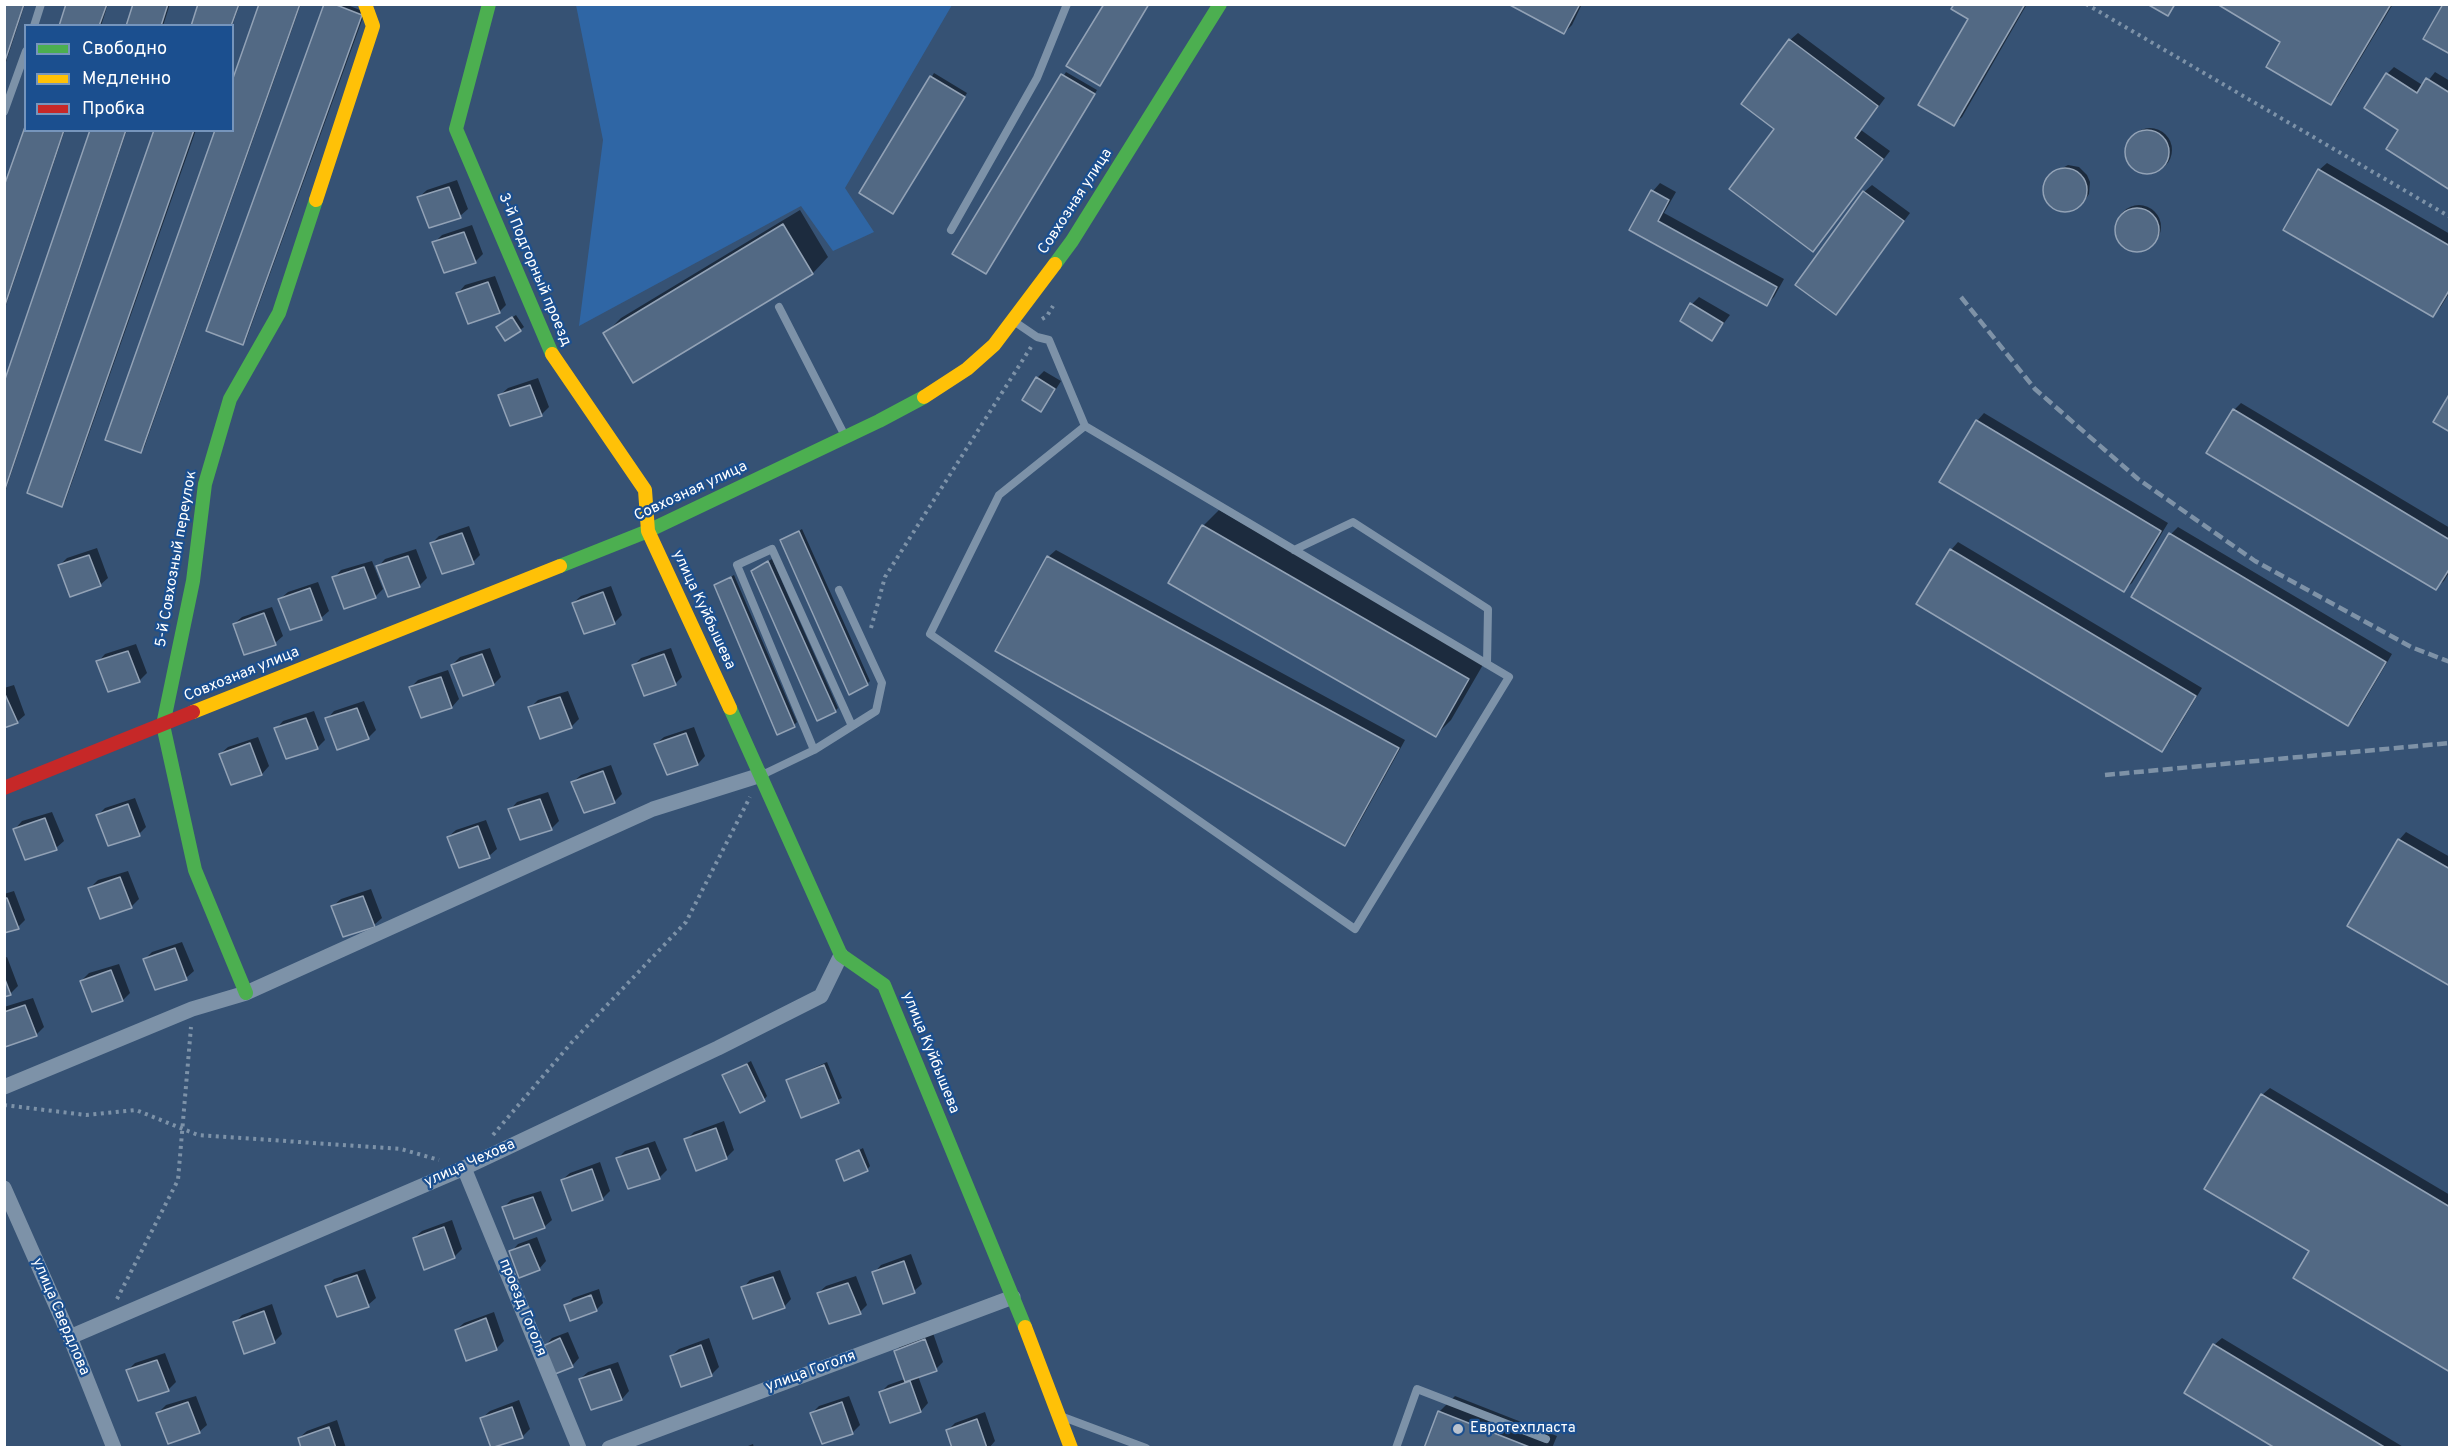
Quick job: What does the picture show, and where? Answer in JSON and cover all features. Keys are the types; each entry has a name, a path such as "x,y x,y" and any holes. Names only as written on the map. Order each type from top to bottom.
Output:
{"street":[{"name":"5-й Совхозный переулок","path":"246,993 195,870 163,724 193,580 205,484 230,399 279,313 373,27 365,4"},
{"name":"3-й Подгорный проезд","path":"489,4 456,129 549,350 645,490 648,531"},
{"name":"Совхозная улица","path":"4,788 648,531 846,437 934,391 967,369 994,345 1014,321 1072,242 1220,4"},
{"name":"улица Куйбышева","path":"648,531 841,955 884,985 1013,1298 1071,1448"},
{"path":"4,1088 192,1009 246,993 652,808 761,775"},
{"name":"улица Чехова","path":"70,1337 464,1168 718,1048 821,996 841,955"},
{"name":"проезд Гоголя","path":"464,1168 579,1448"},
{"name":"улица Свердлова","path":"4,1188 70,1337 114,1448"},
{"name":"улица Гоголя","path":"609,1448 1013,1298"}],"lane":[{"path":"35,24 41,4"},
{"path":"951,230 1037,78 1068,4"},
{"path":"4,112 24,57"},
{"path":"779,307 846,437"},
{"path":"1014,321 1037,337 1049,340 1085,426 1509,677 1355,929 930,634 999,495 1085,426"},
{"path":"1294,550 1353,522 1488,609 1487,664"},
{"path":"814,750 737,565 771,549 852,726"},
{"path":"761,775 814,750 876,711 882,683 839,590"},
{"path":"1396,1448 1417,1389 1546,1439"},
{"path":"1059,1415 1146,1448"}],"path":[{"path":"2086,4 2450,217"},
{"path":"865,649 885,577 1037,337"},
{"path":"487,1141 572,1042 686,922 761,775"},
{"path":"106,1321 178,1180 192,1009"},
{"path":"4,1105 86,1115 136,1110 198,1135 401,1149 464,1168"}],"shaded area":[{"path":"576,4 952,5 845,188 874,232 833,251 801,206 579,326 603,140"}],"building":[{"path":"4,4 24,4 4,64"},
{"path":"66,4 107,4 100,24 60,24"},
{"path":"133,4 168,4 162,24 127,24"},
{"path":"198,4 239,4 232,24 192,24"},
{"path":"259,4 300,4 141,453 105,440 214,132 234,132 234,75"},
{"path":"324,4 334,4 362,15 243,345 206,331"},
{"path":"1104,4 1149,4 1100,86 1066,66"},
{"path":"1508,4 1580,4 1564,34"},
{"path":"1954,4 2025,4 1954,126 1918,105 1968,19 1951,9"},
{"path":"2147,4 2175,4 2168,16"},
{"path":"2217,4 2391,4 2331,105 2266,67 2280,42"},
{"path":"2443,4 2450,4 2450,54 2423,39"},
{"path":"1789,39 1878,106 1855,138 1883,159 1813,252 1729,189 1774,129 1741,104"},
{"path":"2386,73 2417,93 2426,78 2450,93 2450,190 2386,149 2398,130 2364,108"},
{"path":"1061,74 1095,94 986,274 952,254"},
{"path":"930,76 965,97 893,214 859,193"},
{"path":"24,130 24,132 63,132 4,308 4,186"},
{"path":"2147,130 2163,136 2169,152 2163,168 2147,174 2131,168 2125,152 2131,136"},
{"path":"89,132 125,132 4,492 4,382"},
{"path":"153,132 193,132 62,507 27,493"},
{"path":"2065,168 2081,174 2087,190 2081,206 2065,212 2049,206 2043,190 2049,174"},
{"path":"2318,169 2450,246 2450,289 2433,317 2283,230"},
{"path":"449,187 461,218 429,228 417,197"},
{"path":"1651,190 1669,200 1658,221 1777,287 1767,306 1629,230"},
{"path":"1863,191 1904,221 1836,315 1795,285"},
{"path":"2137,208 2153,214 2159,230 2153,246 2137,252 2121,246 2115,230 2121,214"},
{"path":"783,224 813,274 633,383 603,333"},
{"path":"464,232 476,263 444,273 432,242"},
{"path":"488,282 500,313 468,324 456,293"},
{"path":"1690,303 1723,323 1712,341 1680,321"},
{"path":"512,317 521,331 505,341 496,327"},
{"path":"1036,377 1055,389 1041,412 1022,400"},
{"path":"530,385 542,416 510,426 498,395"},
{"path":"2450,393 2450,432 2433,422"},
{"path":"2233,409 2450,540 2450,568 2436,590 2206,453"},
{"path":"1976,420 2161,531 2124,592 1939,482"},
{"path":"1202,525 1469,679 1436,737 1168,583"},
{"path":"799,531 868,685 849,695 780,540"},
{"path":"462,533 474,564 442,574 430,543"},
{"path":"2169,533 2386,662 2348,726 2131,597"},
{"path":"1950,549 2196,696 2162,752 1916,604"},
{"path":"89,555 101,586 70,597 58,565"},
{"path":"408,556 420,587 388,597 376,566"},
{"path":"1047,556 1399,748 1345,846 995,651"},
{"path":"768,561 836,712 817,721 751,571"},
{"path":"364,567 376,598 344,609 332,577"},
{"path":"731,577 795,727 777,735 714,585"},
{"path":"310,588 322,620 290,630 278,599"},
{"path":"603,592 615,624 584,634 572,603"},
{"path":"264,613 276,645 244,655 233,624"},
{"path":"128,651 140,682 108,692 96,661"},
{"path":"482,654 494,685 463,696 451,665"},
{"path":"664,654 676,685 644,696 632,665"},
{"path":"441,677 452,708 421,718 409,687"},
{"path":"4,692 18,723 4,728"},
{"path":"560,697 572,728 540,739 528,707"},
{"path":"357,708 369,739 337,750 325,718"},
{"path":"306,718 318,749 286,759 274,728"},
{"path":"686,733 698,765 667,775 654,744"},
{"path":"250,743 262,775 231,785 219,754"},
{"path":"603,771 615,803 584,813 571,782"},
{"path":"540,799 552,830 520,840 508,809"},
{"path":"128,804 140,836 108,846 96,815"},
{"path":"45,818 57,850 25,860 13,829"},
{"path":"478,826 490,858 459,868 447,837"},
{"path":"2398,839 2450,869 2450,986 2347,926"},
{"path":"120,877 132,908 100,919 88,888"},
{"path":"363,896 375,927 343,937 331,906"},
{"path":"4,898 7,898 19,929 4,933"},
{"path":"175,948 187,980 155,990 143,959"},
{"path":"111,970 123,1001 92,1012 80,981"},
{"path":"4,977 11,995 4,997"},
{"path":"25,1005 37,1036 5,1047 4,1012"},
{"path":"747,1064 765,1101 740,1113 722,1075"},
{"path":"824,1065 839,1103 801,1118 786,1080"},
{"path":"2261,1094 2450,1207 2450,1372 2293,1278 2309,1251 2204,1189"},
{"path":"716,1128 727,1159 696,1171 684,1139"},
{"path":"648,1148 660,1179 628,1189 616,1158"},
{"path":"859,1150 868,1171 844,1181 836,1160"},
{"path":"592,1169 603,1200 572,1211 561,1180"},
{"path":"533,1197 545,1228 514,1239 502,1207"},
{"path":"444,1227 455,1258 424,1270 413,1238"},
{"path":"529,1244 540,1270 519,1278 509,1251"},
{"path":"904,1261 915,1293 883,1304 872,1272"},
{"path":"357,1275 369,1307 337,1317 325,1286"},
{"path":"773,1277 785,1308 753,1319 741,1287"},
{"path":"848,1283 861,1314 829,1324 817,1293"},
{"path":"591,1295 597,1311 570,1321 564,1305"},
{"path":"264,1311 275,1343 244,1354 233,1322"},
{"path":"486,1318 497,1350 466,1361 455,1330"},
{"path":"560,1338 573,1367 555,1374 543,1346"},
{"path":"925,1339 937,1371 905,1382 894,1351"},
{"path":"2213,1344 2386,1448 2275,1448 2184,1393"},
{"path":"701,1345 712,1376 681,1387 670,1356"},
{"path":"157,1360 169,1391 138,1401 126,1370"},
{"path":"610,1369 622,1400 591,1410 579,1379"},
{"path":"910,1381 921,1412 890,1423 879,1392"},
{"path":"188,1402 200,1433 168,1444 156,1413"},
{"path":"842,1402 853,1434 822,1444 810,1413"},
{"path":"512,1407 523,1438 491,1448 480,1418"},
{"name":"Евротехпласта","path":"1438,1411 1532,1448 1424,1448"},
{"path":"977,1419 987,1448 952,1448 946,1430"},
{"path":"329,1427 336,1448 301,1448 298,1438"}],"railway":[{"path":"1961,297 2035,389 2138,479 2255,561 2411,647 2450,662"},
{"path":"2105,775 2450,743"}],"traffic: fast":[{"path":"489,4 456,129 552,354"},
{"path":"1055,264 1072,241 1220,4"},
{"path":"246,993 195,870 163,725 193,581 205,484 230,399 279,313 316,200"},
{"path":"560,566 648,531 879,421 924,397"},
{"path":"730,708 841,955 884,985 1025,1327"}],"traffic: slow":[{"path":"316,200 373,26 365,4"},
{"path":"924,397 967,369 994,345 1055,264"},
{"path":"552,354 645,490 648,531 730,708"},
{"path":"193,712 560,566"},
{"path":"1025,1327 1071,1448"}],"traffic: jam":[{"path":"4,788 193,712"}],"place":[{"name":"Евротехпласта","path":"1458,1429"}]}
